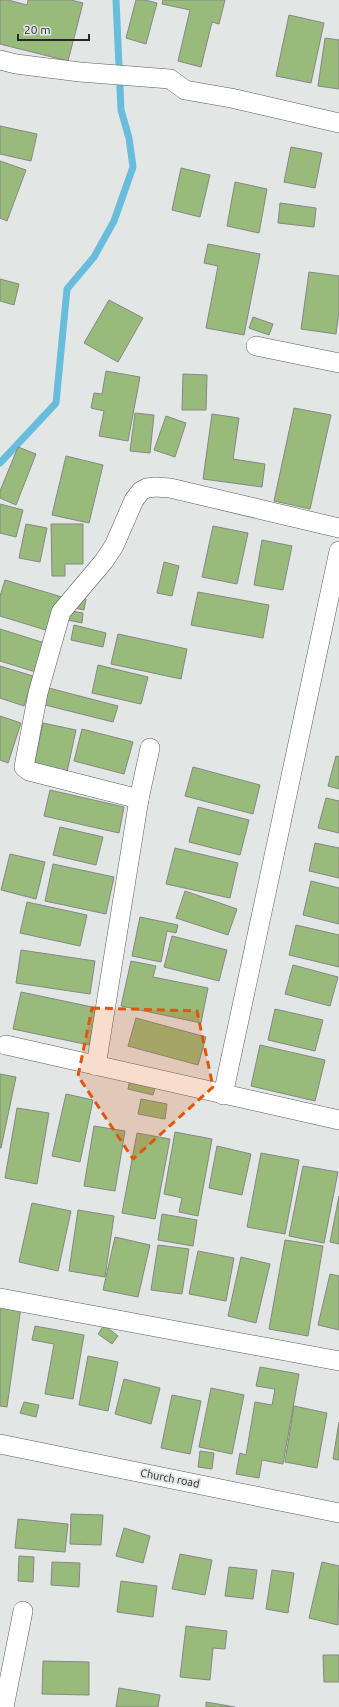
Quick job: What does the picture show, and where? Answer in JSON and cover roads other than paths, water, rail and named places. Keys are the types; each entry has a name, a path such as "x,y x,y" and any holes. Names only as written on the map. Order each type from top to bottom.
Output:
{"street":[{"path":"0,60 16,64 80,72 170,80 185,90 231,98 339,123"},
{"path":"256,346 339,363"},
{"path":"139,799 29,771 24,767 38,692 62,612 104,561 114,546 134,500 141,491 147,488 170,488 339,528"},
{"path":"223,1095 339,551"},
{"path":"96,1066 139,799 150,748"},
{"path":"6,1045 339,1120"},
{"path":"0,1298 339,1361"},
{"name":"Church road","path":"0,1444 339,1513"},
{"path":"4,1707 23,1611"}],"waterway":[{"path":"0,463 56,403 67,289 94,257 114,221 133,167 129,138 121,110 116,0"}]}
